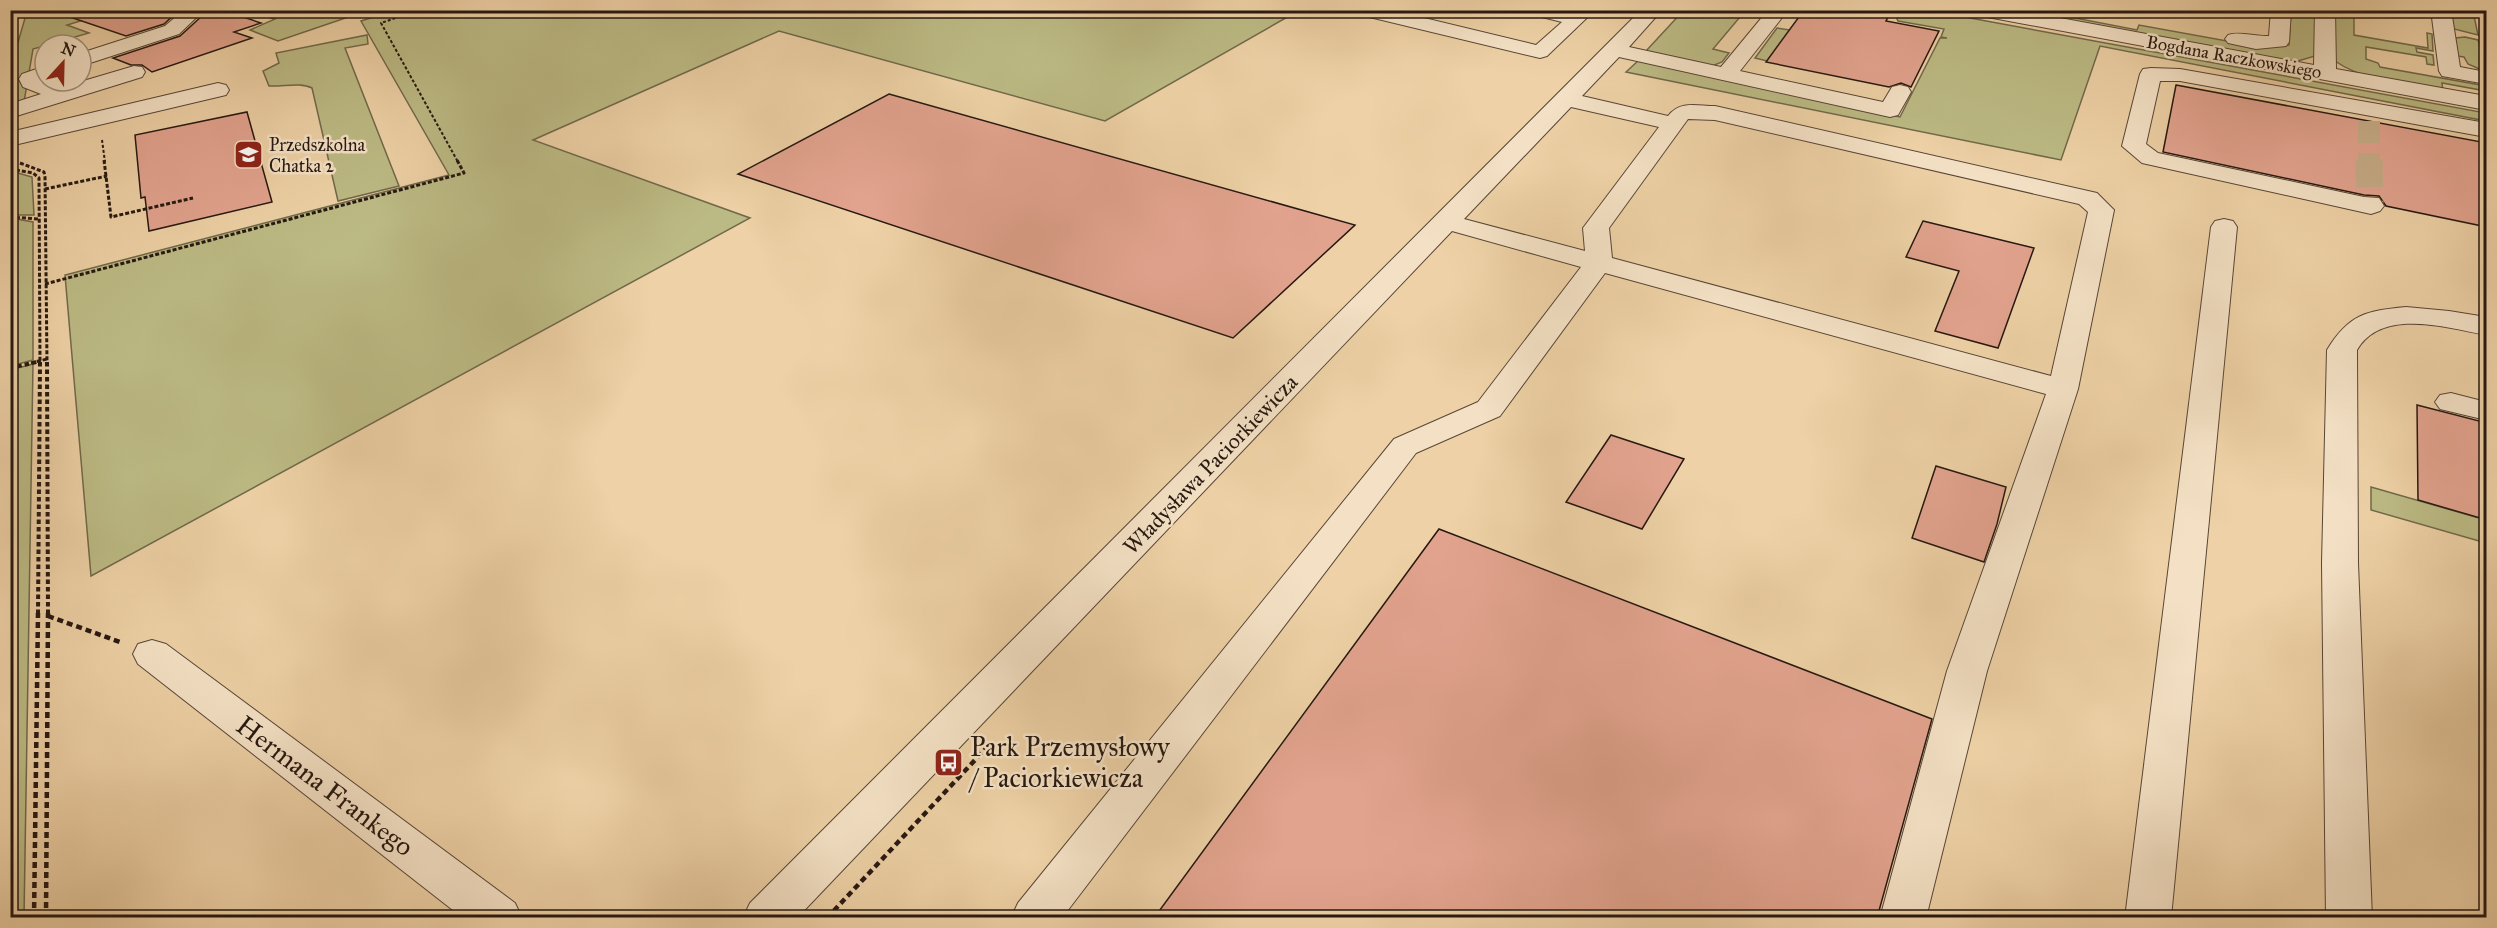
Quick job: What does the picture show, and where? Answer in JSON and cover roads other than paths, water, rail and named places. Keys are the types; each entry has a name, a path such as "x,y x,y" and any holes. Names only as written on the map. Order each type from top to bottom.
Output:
{"street":[{"path":"93,56 172,30 191,13 186,10"},
{"path":"1364,10 1540,52 1560,34 1590,13"},
{"path":"1726,75 1779,10"},
{"name":"Bogdana Raczkowskiego","path":"1982,10 2011,13 2487,103"},
{"path":"2073,10 2256,43 2279,42 2281,10"},
{"path":"2325,10 2325,73"},
{"path":"2441,10 2450,71 2487,78"},
{"path":"1533,19 1590,13"},
{"name":"Władysława Paciorkiewicza","path":"766,918 1615,50 1640,16"},
{"path":"1533,19 1560,34"},
{"path":"1615,50 1890,110 1900,92"},
{"path":"10,111 134,72"},
{"path":"2370,203 2371,206 2150,158 2134,146 2151,74 2180,75 2379,117 2487,130"},
{"path":"2379,117 2406,111 2403,88"},
{"path":"12,150 218,90"},
{"path":"58,93 63,95"},
{"path":"1567,99 1674,124"},
{"path":"1034,918 1406,446 1489,409 1599,262 1596,228 1682,112 1715,113 2088,198 2101,210 2063,389 1967,671 1903,918"},
{"path":"1447,222 2063,389"},
{"path":"2148,918 2224,227"},
{"path":"2349,918 2348,794 2341,586 2342,350 2356,328 2366,323 2392,317 2425,316 2487,326"},
{"path":"2451,402 2487,411"},
{"name":"Hermana Frankego","path":"152,654 499,918"}],"tunnel":[{"path":"2369,121 2369,160"},
{"path":"2369,160 2370,203"}],"place":[{"name":"Przedszkolna Chatka 2","path":"248,155"},
{"name":"Park Przemysłowy / Paciorkiewicza","path":"949,763"}]}
